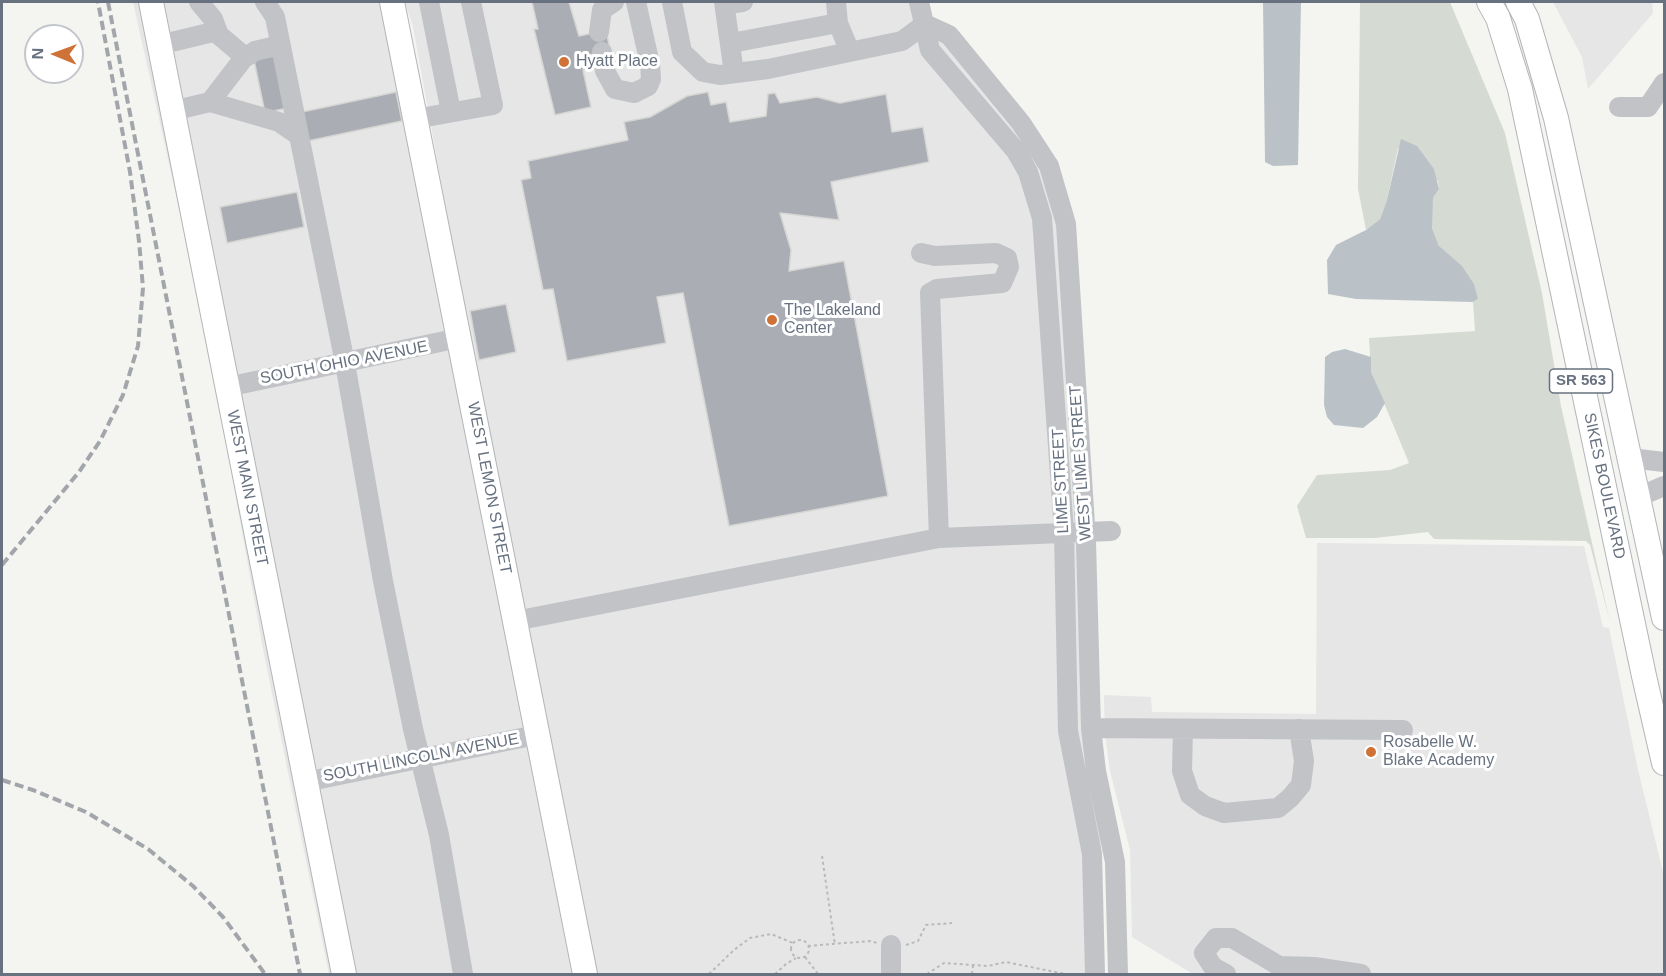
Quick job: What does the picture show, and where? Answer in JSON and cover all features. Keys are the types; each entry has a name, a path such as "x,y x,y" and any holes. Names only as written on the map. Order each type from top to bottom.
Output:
{"main road":[{"name":"WEST MAIN STREET","path":"152,2 344,975"},
{"name":"WEST LEMON STREET","path":"392,2 585,975"},
{"name":"SIKES BOULEVARD","path":"1489,2 1498,18 1520,89 1639,653 1665,763"},
{"name":"SIKES BOULEVARD","path":"1518,2 1527,19 1556,118 1665,618"}],"street":[{"path":"199,2 213,19 219,34 245,57"},
{"path":"265,2 275,17 345,363 383,581 413,729 422,758 439,835 464,975"},
{"path":"429,2 451,112"},
{"path":"415,119 493,105 471,2"},
{"path":"599,32 602,10 614,2"},
{"path":"602,52 605,70 615,89 634,93 648,86 651,79 650,64 636,2"},
{"path":"672,2 682,52 703,72 720,75 787,65 902,41 926,24 919,2"},
{"path":"836,2 838,23 850,52"},
{"path":"731,3 734,73"},
{"path":"731,44 838,23"},
{"name":"WEST LIME STREET","path":"926,24 949,35 1021,123 1048,166 1060,203 1066,235 1086,531 1091,728 1096,771 1115,862 1118,975"},
{"name":"LIME STREET","path":"926,24 930,50 1016,151 1040,204 1048,288 1064,532 1068,731 1092,854 1095,975"},
{"path":"159,45 204,33 219,34"},
{"path":"210,102 245,57 255,51 280,45"},
{"path":"1619,107 1648,107 1665,83"},
{"path":"172,111 210,102 279,122 298,135"},
{"path":"921,253 935,256 996,254 1007,258 1009,267 1002,283 937,289 930,293 939,538"},
{"name":"SOUTH OHIO AVENUE","path":"227,387 459,338"},
{"path":"1630,458 1665,462"},
{"path":"1638,497 1665,486"},
{"path":"515,621 939,538 1111,531"},
{"path":"1091,728 1403,730"},
{"path":"1183,729 1182,771 1190,795 1205,806 1224,813 1278,808 1290,798 1301,785 1304,761 1299,729"},
{"name":"SOUTH LINCOLN AVENUE","path":"305,782 536,735"},
{"path":"1226,975 1213,967 1204,953 1216,938 1232,938 1285,970 1314,967 1361,975"},
{"path":"891,945 891,975"}],"path":[{"path":"822,856 835,945"},
{"path":"709,975 734,950 750,938 771,934 793,943 800,940 807,944 809,952 805,957 797,958 786,964 775,975"},
{"path":"793,943 790,951 797,958"},
{"path":"805,957 818,975"},
{"path":"927,975 944,963 973,966 1010,962 1065,975"},
{"path":"972,975 973,966"}],"shaded area":[{"path":"133,2 143,2 336,974 329,974 263,649 205,325"},
{"path":"158,2 384,2 451,334 233,379"},
{"path":"405,2 665,2 698,77 921,37 1010,154 1032,206 1084,855 1088,974 593,974 501,513 413,27"},
{"path":"680,2 911,2 917,22 899,34 720,68 707,66 689,49"},
{"path":"1263,2 1301,2 1298,165 1273,166 1265,162"},
{"path":"1360,2 1450,2 1505,133 1542,293 1561,406 1610,622 1590,545 1586,541 1434,539 1428,532 1375,538 1306,538 1297,506 1317,475 1390,470 1409,463 1371,372 1369,338 1475,331 1473,302 1478,299 1439,246 1432,228 1431,211 1433,198 1439,189 1438,181 1398,148 1387,200 1380,219 1366,230 1358,189"},
{"path":"1553,2 1652,2 1653,13 1588,89 1582,57"},
{"path":"936,37 944,40 1014,126 1046,181 1058,224 1101,840 1100,869 1076,731 1050,217 937,48"},
{"path":"1401,139 1417,146 1434,169 1439,189 1433,198 1432,228 1439,246 1462,266 1474,284 1478,299 1473,302 1356,299 1328,294 1327,260 1336,245 1366,230 1380,219 1387,200"},
{"path":"454,347 528,730 311,774 236,392"},
{"path":"1345,349 1371,357 1371,372 1385,403 1377,417 1363,428 1334,425 1327,417 1324,405 1325,357 1332,352"},
{"name":"Rosabelle W. Blake Academy","path":"1317,543 1584,546 1603,627 1609,628 1638,770 1664,876 1664,974 1193,974 1132,937 1130,850 1110,771 1105,734 1104,695 1151,697 1152,712 1316,714"},
{"path":"530,743 577,974 352,974 314,787"}],"building":[{"name":"Hyatt Place","path":"532,2 569,2 579,36 606,30 610,50 585,56 587,69 583,70 591,107 555,115 534,29 538,29"},
{"path":"276,55 287,108 265,113 254,60"},
{"path":"396,92 402,121 308,141 302,112"},
{"name":"The Lakeland Center","path":"708,92 711,105 726,102 730,122 766,116 768,94 775,93 780,103 817,97 840,103 886,94 892,132 923,127 929,162 831,182 839,220 780,213 791,250 789,271 844,261 888,496 729,526 683,293 657,297 666,343 567,361 553,289 543,290 521,180 531,178 528,161 628,140 624,122 650,117 687,96"},
{"path":"297,192 304,227 227,243 220,207"},
{"path":"506,304 516,352 479,360 470,311"}],"railway":[{"path":"2,565 79,472 100,441 123,395 138,346 143,288 139,241 130,172 98,2"},
{"path":"108,2 300,974"},
{"path":"2,780 86,812 148,849 193,886 223,917 265,974"}],"place":[{"name":"Hyatt Place","path":"564,62"},
{"name":"The Lakeland Center","path":"772,320"},
{"name":"Rosabelle W. Blake Academy","path":"1371,752"}]}
